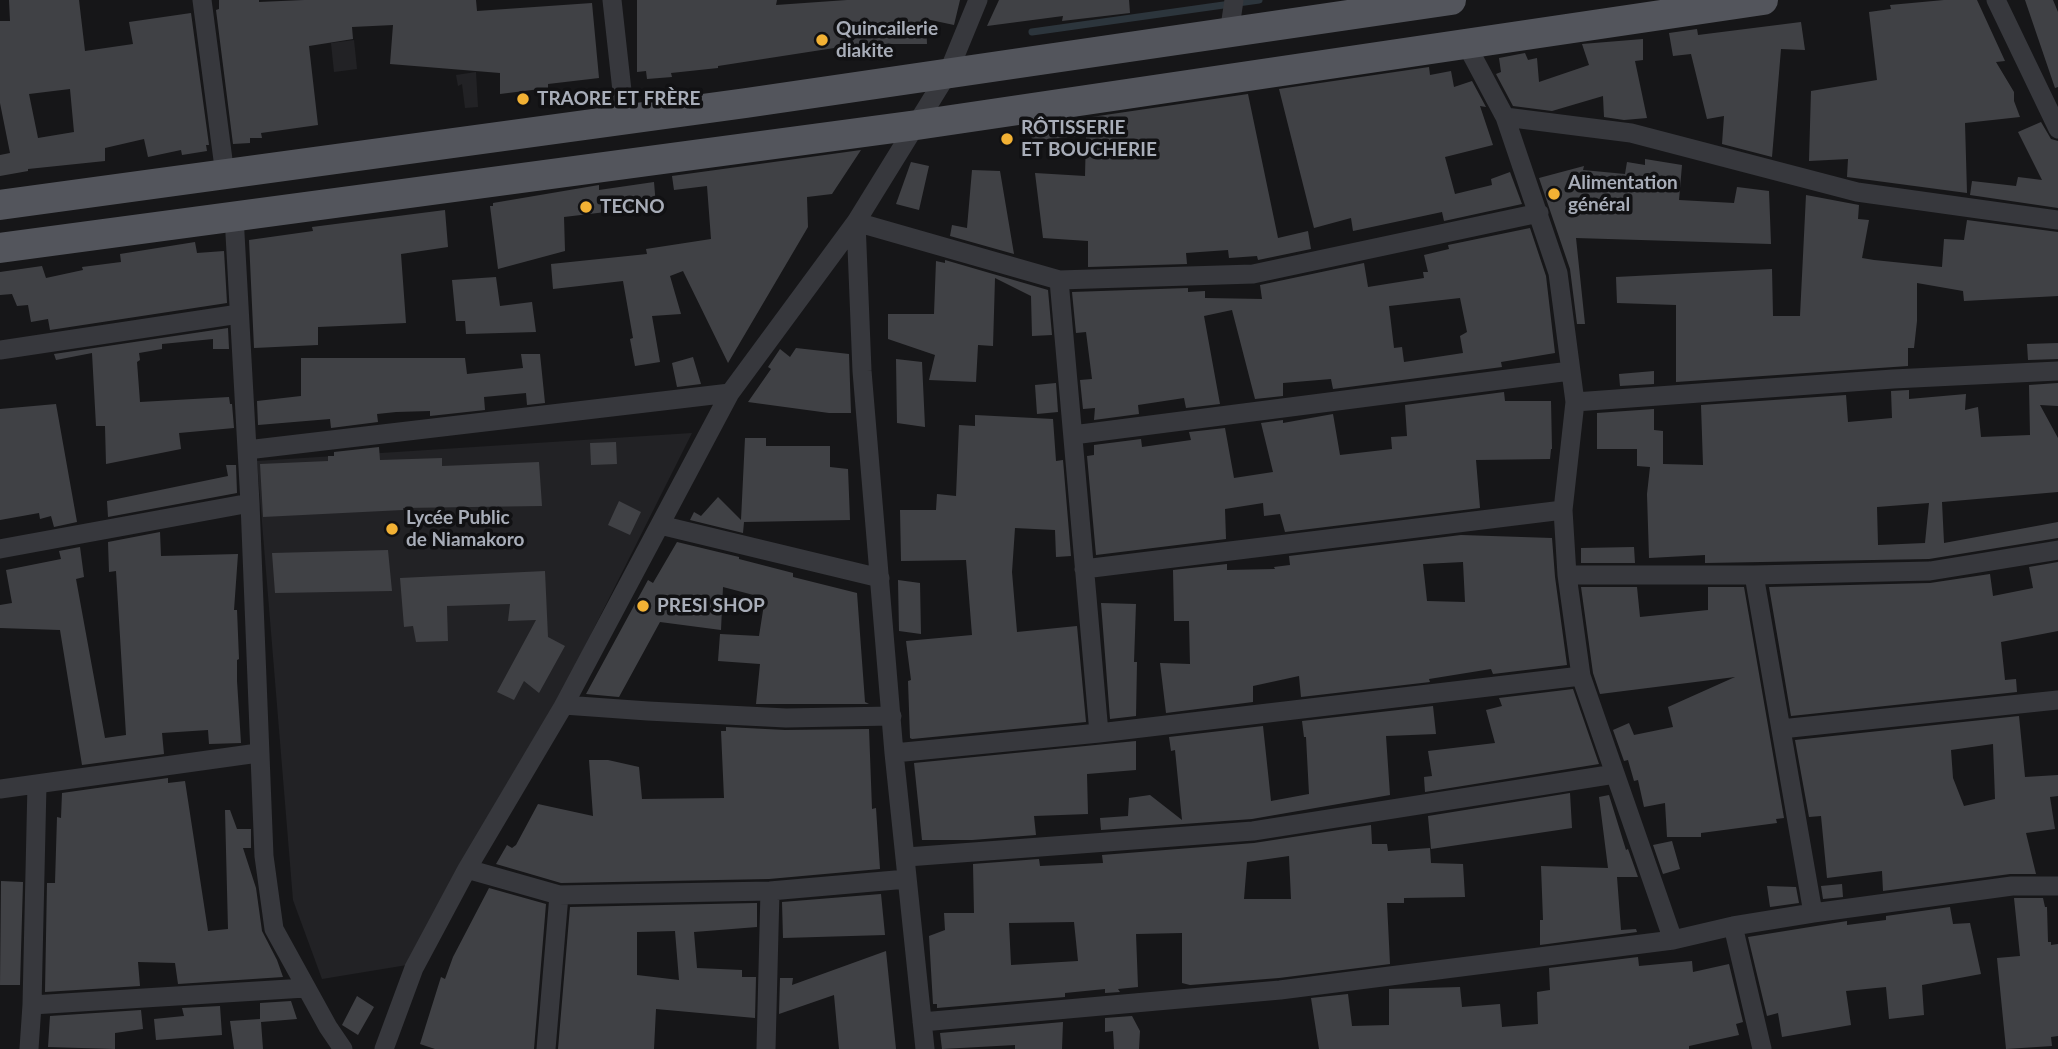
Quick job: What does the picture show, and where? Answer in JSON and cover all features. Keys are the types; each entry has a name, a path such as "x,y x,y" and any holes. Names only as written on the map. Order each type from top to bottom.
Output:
{"main road":[{"path":"0,248 917,125 1763,0"},
{"path":"0,205 1230,34 1437,1"}],"street":[{"path":"202,0 225,175"},
{"path":"612,0 625,118"},
{"path":"384,1049 414,968 467,869 564,705 730,393 856,222 948,74 978,0"},
{"path":"1230,34 1234,0"},
{"path":"1996,0 2052,104 2058,129"},
{"path":"1465,43 1506,117 1558,273 1575,402 1563,510 1567,575 1581,676 1673,940"},
{"path":"1506,117 1631,133 1857,191 2058,220"},
{"path":"856,222 1059,280 1253,274 1539,213"},
{"path":"234,216 250,503 264,856 274,929 305,988 343,1049"},
{"path":"856,222 862,371 894,753 925,1049"},
{"path":"1059,280 1099,733"},
{"path":"0,350 239,314"},
{"path":"1073,435 1570,371"},
{"path":"1575,402 1893,379 2058,371"},
{"path":"247,450 730,393"},
{"path":"0,549 250,503"},
{"path":"1084,569 1563,510"},
{"path":"660,525 880,578"},
{"path":"1567,575 1930,571 2058,550"},
{"path":"1754,575 1813,913"},
{"path":"894,753 1099,733 1581,676"},
{"path":"1781,729 2058,700"},
{"path":"564,705 786,718 892,716"},
{"path":"0,789 258,753"},
{"path":"907,857 1253,831 1615,774"},
{"path":"29,1049 37,784"},
{"path":"467,869 559,895 769,891 907,879"},
{"path":"922,1022 1280,990 1673,940 1733,926 1813,913 2012,886 2058,886"},
{"path":"766,1049 769,891"},
{"path":"546,1049 559,895"},
{"path":"1733,926 1762,1049"},
{"path":"32,1005 305,988"}],"shaded area":[{"path":"354,40 357,69 334,72 331,43"},
{"path":"476,72 478,107 465,108 462,84 458,86 456,75"},
{"path":"692,433 572,672 413,964 322,979 293,900 257,461"}],"building":[{"path":"9,0 79,0 85,51 133,44 129,22 191,13 209,145 206,145 207,151 182,155 181,150 148,157 144,139 105,148 105,161 28,169 0,176 0,155 10,153 0,103 0,21 10,21","holes":["70,89 74,132 38,138 29,94"]},
{"path":"219,0 476,0 477,11 592,3 599,78 548,84 548,88 500,94 500,73 390,64 393,25 352,27 353,39 309,46 318,125 261,133 262,138 250,138 250,143 233,144 216,10 219,9"},
{"path":"637,0 777,0 776,5 847,0 960,0 954,25 926,19 927,44 880,44 880,48 860,49 860,44 647,79 646,71 637,72"},
{"path":"999,0 1129,0 1130,13 1062,21 1063,16 987,26"},
{"path":"1977,0 2005,61 1996,62 2014,92 2014,101 2020,117 1965,123 1967,193 1847,177 1848,159 1809,161 1811,91 1877,80 1869,12 1891,9 1890,5"},
{"path":"2025,0 2053,0 2058,12 2058,87 2055,88"},
{"path":"1801,22 1805,50 1781,49 1772,157 1722,144 1724,116 1707,119 1691,54 1673,56 1669,33 1697,29 1698,35"},
{"path":"1643,39 1643,60 1635,61 1647,118 1624,120 1604,117 1603,96 1552,111 1513,106 1496,74 1501,72 1499,58 1525,53 1528,60 1537,58 1539,82 1589,65 1582,44"},
{"path":"1429,67 1430,75 1451,71 1454,87 1472,81 1486,107 1480,106 1493,145 1445,157 1455,194 1492,185 1491,179 1510,172 1522,204 1444,221 1442,212 1353,231 1351,218 1314,228 1279,89"},
{"path":"1248,94 1278,238 1308,231 1311,249 1258,260 1257,256 1229,258 1228,250 1186,253 1187,264 1088,267 1088,241 1043,238 1035,173 1085,176 1086,135 1032,141 1030,126"},
{"path":"2041,122 2051,139 2058,141 2058,208 1970,195 1972,181 2016,186 2018,177 2042,180 2018,132"},
{"path":"861,150 832,194 807,197 808,227 728,363 683,271 670,276 681,314 652,316 660,362 635,366 623,281 553,289 551,264 647,254 646,249 711,239 707,186 674,190 672,176"},
{"path":"1645,159 1682,165 1679,200 1734,203 1737,187 1769,191 1771,244 1576,238 1585,324 1577,324 1570,269 1539,178 1584,166 1583,170 1625,174 1627,162 1645,165"},
{"path":"911,162 929,166 919,210 896,204"},
{"path":"972,170 1000,171 1014,254 950,236 952,225 967,228"},
{"path":"654,182 656,206 564,217 565,251 498,269 490,206 493,206 493,203 599,185 599,190"},
{"path":"1806,195 1859,205 1858,219 1869,220 1862,258 1874,260 1942,267 1944,239 1964,240 1967,220 2058,232 2058,296 1964,301 1963,291 1917,283 1917,321 1914,348 1908,348 1908,366 1676,382 1676,305 1617,303 1616,277 1772,269 1773,316 1800,316"},
{"path":"445,210 448,247 401,254 406,323 318,327 318,345 254,348 249,240 313,231 312,227"},
{"path":"1530,228 1546,276 1555,353 1501,362 1502,367 1333,389 1331,379 1283,383 1283,396 1255,399 1232,310 1204,316 1220,404 1186,408 1184,398 1138,405 1139,414 1094,420 1095,408 1083,409 1080,380 1092,379 1086,332 1076,333 1072,292 1188,288 1188,292 1205,291 1205,298 1262,299 1260,285 1364,263 1368,287 1424,278 1423,272 1428,272 1424,255 1449,249 1448,245","holes":["1460,298 1467,332 1460,336 1463,353 1404,362 1402,347 1394,348 1389,306"]},
{"path":"195,242 197,253 224,251 227,303 50,330 48,319 31,322 28,305 17,306 12,294 0,295 0,272 42,266 46,278 83,270 82,267 121,262 120,254"},
{"path":"945,260 1048,290 1052,335 1032,336 1031,296 995,278 993,346 978,345 976,382 929,380 935,355 888,339 888,314 934,314 936,261 945,263"},
{"path":"496,277 500,306 532,302 536,332 466,334 465,321 456,321 452,280"},
{"path":"228,328 229,349 213,349 213,339 162,344 162,349 139,353 140,360 137,362 140,402 229,397 234,428 179,433 181,449 106,464 105,426 96,426 92,353 56,360 54,354"},
{"path":"2058,343 2058,359 2028,360 2027,344"},
{"path":"796,348 849,354 851,413 829,413 748,402 771,369 768,367 780,349 790,357"},
{"path":"521,354 540,354 545,403 527,405 526,393 484,397 485,410 430,416 430,411 377,414 378,422 331,428 330,419 258,425 257,401 301,396 301,358 465,358 467,374 523,368"},
{"path":"693,357 701,384 677,387 672,363"},
{"path":"896,359 922,362 925,427 897,423"},
{"path":"1654,371 1654,384 1620,386 1619,374"},
{"path":"1056,383 1058,412 1037,414 1035,385"},
{"path":"2058,383 2058,406 2040,405 2058,438 2058,492 1942,502 1944,543 2058,522 2058,538 1929,559 1705,563 1705,555 1649,558 1647,494 1650,467 1637,466 1637,449 1597,449 1597,413 1654,409 1654,430 1663,431 1663,464 1703,465 1701,405 1846,395 1848,422 1892,418 1891,391 1909,390 1909,399 1966,394 1965,410 1978,407 1981,437 2030,435 2029,385","holes":["1929,503 1925,543 1878,545 1877,507"]},
{"path":"1504,392 1505,401 1551,401 1550,459 1476,460 1480,508 1285,532 1280,514 1264,516 1263,503 1225,509 1226,539 1096,555 1087,456 1094,455 1094,445 1141,439 1142,447 1191,440 1189,432 1225,428 1234,478 1273,472 1261,423 1283,420 1283,423 1333,414 1340,455 1392,449 1391,437 1407,436 1405,405"},
{"path":"56,404 77,522 54,527 51,516 40,519 39,513 0,520 0,409"},
{"path":"975,415 1053,419 1056,461 1063,460 1071,556 1056,557 1055,530 1015,528 1012,572 1017,632 1077,626 1086,722 912,739 908,681 911,680 906,641 972,635 966,560 901,561 900,510 936,510 937,494 956,496 959,425 975,426"},
{"path":"745,438 766,438 766,446 830,446 830,467 848,469 850,520 744,522 743,533 690,520 694,512 701,516 718,497 741,520"},
{"path":"616,442 617,464 591,465 590,443"},
{"path":"379,447 380,460 442,458 442,466 539,462 542,506 403,508 263,517 260,464 328,461 328,456 334,456 334,452"},
{"path":"226,465 236,465 237,493 108,517 107,501 228,476"},
{"path":"619,501 641,512 630,535 608,525"},
{"path":"160,532 161,556 238,554 234,610 237,610 237,681 241,743 209,744 208,730 162,733 164,754 82,765 60,630 0,628 0,605 12,603 6,570 61,559 59,551 80,547 84,577 76,579 105,738 126,735 116,571 109,572 108,542"},
{"path":"1461,535 1552,538 1567,665 1493,674 1491,669 1429,679 1430,682 1301,697 1299,676 1253,686 1253,702 1166,713 1160,663 1190,664 1189,621 1174,621 1173,570 1227,564 1227,570 1275,569 1274,567 1290,565 1289,556","holes":["1463,562 1465,602 1427,601 1423,564"]},
{"path":"677,542 739,557 793,573 793,577 857,593 865,702 869,704 756,704 760,664 718,661 720,634 759,636 765,598 723,587 721,630 660,622 619,697 586,694 648,580 653,583"},
{"path":"1634,547 1635,563 1581,563 1581,548"},
{"path":"388,550 392,591 275,593 272,553"},
{"path":"2058,562 2058,631 2001,642 2005,680 2016,679 2017,692 1791,716 1769,587 1930,583 1990,574 1993,596 2033,588 2029,567"},
{"path":"545,571 548,637 565,646 539,693 524,681 514,700 497,692 536,620 508,621 510,604 447,606 448,641 416,642 413,626 404,627 400,578"},
{"path":"898,580 920,583 921,634 899,631"},
{"path":"1581,587 1637,587 1640,617 1708,610 1708,587 1744,587 1784,818 1776,819 1777,823 1701,833 1701,837 1667,837 1665,803 1644,807 1638,780 1634,781 1628,760 1624,761 1613,730 1629,723 1634,735 1673,727 1668,707 1735,677 1600,694 1593,673"},
{"path":"1101,603 1136,604 1136,716 1110,719"},
{"path":"1573,689 1599,764 1425,792 1424,777 1432,776 1428,751 1495,743 1486,710 1502,706 1499,698"},
{"path":"1433,706 1436,734 1386,736 1390,795 1252,819 1101,830 1100,818 1128,816 1129,798 1150,795 1182,820 1175,750 1171,751 1169,737 1263,726 1271,801 1309,794 1306,737 1302,721"},
{"path":"2019,716 2025,777 2058,775 2058,796 2050,797 2055,829 2026,833 2036,874 2010,874 1883,891 1882,871 1827,878 1821,816 1809,817 1795,740","holes":["1993,744 1995,799 1964,806 1953,778 1951,750"]},
{"path":"726,727 785,730 869,729 872,809 876,808 880,869 769,879 561,883 496,864 507,845 512,848 516,845 538,804 593,816 589,760 608,760 639,767 642,799 724,798 721,731 726,731"},
{"path":"1136,741 1136,770 1087,774 1088,814 1034,816 1036,835 972,840 922,840 914,763"},
{"path":"168,778 168,783 185,781 208,931 228,929 225,810 230,810 237,829 251,829 251,848 243,848 256,888 262,931 283,977 178,984 175,963 138,962 140,986 45,992 47,883 55,883 57,817 61,818 62,793"},
{"path":"1570,793 1572,828 1431,849 1428,816"},
{"path":"1609,795 1626,850 1628,849 1638,877 1617,877 1621,930 1636,929 1637,932 1540,945 1540,920 1543,920 1541,866 1608,868 1599,797"},
{"path":"1371,825 1372,844 1387,844 1388,851 1430,848 1431,863 1463,864 1465,897 1404,898 1404,903 1387,903 1390,964 1279,978 1190,985 1182,983 1182,933 1136,934 1138,987 1118,989 1120,992 1105,993 1105,989 1065,993 1065,997 937,1008 937,1004 933,1004 929,936 945,930 944,913 974,913 973,864 1039,859 1040,866 1103,863 1102,855 1254,843","holes":["1289,856 1291,899 1244,899 1247,862","1074,922 1078,961 1011,965 1009,923"]},
{"path":"1672,841 1680,869 1663,874 1653,845"},
{"path":"1,881 23,882 20,985 0,985"},
{"path":"1842,884 1843,897 1823,899 1821,886"},
{"path":"1767,886 1796,887 1799,903 1770,907"},
{"path":"489,888 546,904 534,1049 435,1049 420,1044 441,977 445,979 453,957"},
{"path":"881,894 885,935 783,938 782,902"},
{"path":"2014,898 2043,898 2047,907 2048,942 2051,942 2051,945 2058,944 2058,1036 2051,1037 2052,1046 2006,1049 1997,958 2020,956"},
{"path":"757,903 757,927 694,932 697,968 742,970 742,977 756,977 755,1018 656,1009 654,1049 558,1049 570,907","holes":["675,931 679,980 637,975 637,932"]},
{"path":"1950,907 1953,924 1970,923 1981,974 1922,985 1924,1015 1889,1019 1886,987 1846,991 1851,1025 1782,1037 1778,1013 1767,1016 1748,937 1847,921 1847,925 1886,920 1886,916"},
{"path":"886,951 896,1049 839,1049 834,995 779,1014 780,978 793,978 792,985"},
{"path":"1638,957 1639,966 1692,961 1693,972 1729,964 1743,1022 1736,1024 1739,1035 1689,1046 1689,1049 1319,1049 1311,998 1348,994 1352,1026 1389,1025 1389,989 1460,987 1462,1007 1500,1004 1502,1027 1538,1024 1537,992 1550,990 1549,968"},
{"path":"357,996 374,1007 358,1035 342,1025"},
{"path":"291,1001 297,1019 261,1022 263,1049 234,1049 230,1021 260,1019 260,1003"},
{"path":"220,1006 222,1035 156,1040 154,1019 184,1016 182,1008"},
{"path":"141,1010 143,1029 115,1033 115,1049 48,1047 50,1016"},
{"path":"1132,1016 1140,1031 1139,1049 1114,1049 1113,1031 1105,1032 1105,1018"},
{"path":"1063,1022 1062,1049 1015,1049 1015,1045 942,1049 940,1033"}],"waterway":[{"path":"1032,32 1259,0"}],"place":[{"name":"Quincailerie diakite","path":"822,40"},
{"name":"TRAORE ET FRÈRE","path":"523,99"},
{"name":"RÔTISSERIE ET BOUCHERIE","path":"1007,139"},
{"name":"Alimentation général","path":"1554,194"},
{"name":"TECNO","path":"586,207"},
{"name":"Lycée Public de Niamakoro","path":"392,529"},
{"name":"PRESI SHOP","path":"643,606"}]}
